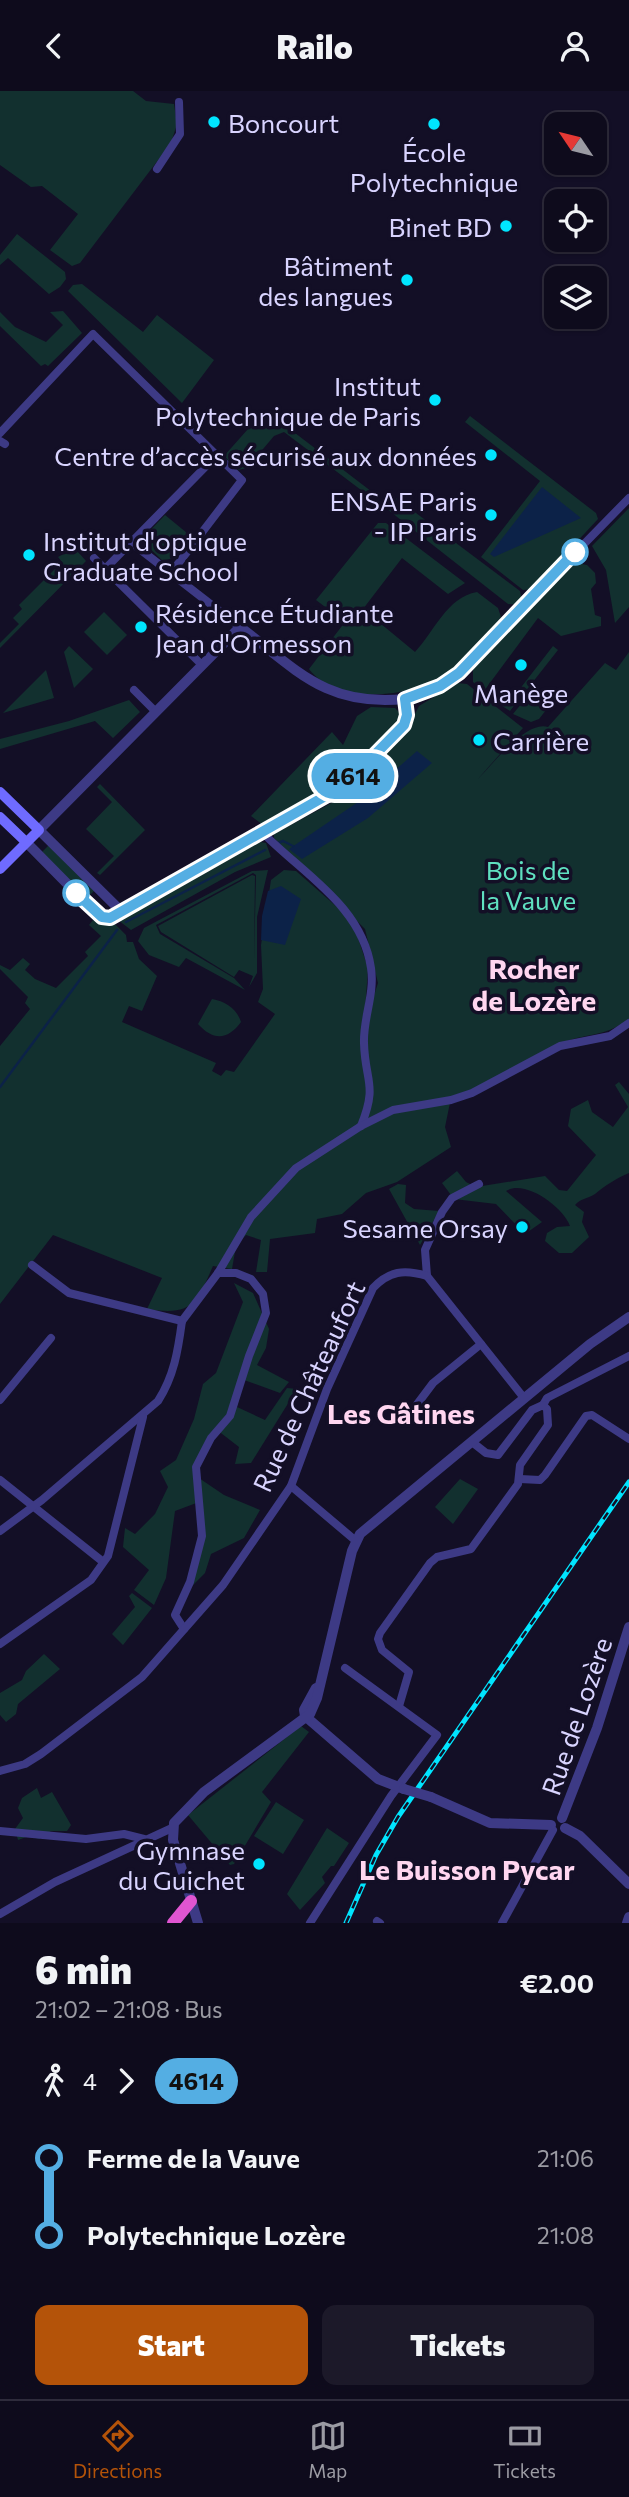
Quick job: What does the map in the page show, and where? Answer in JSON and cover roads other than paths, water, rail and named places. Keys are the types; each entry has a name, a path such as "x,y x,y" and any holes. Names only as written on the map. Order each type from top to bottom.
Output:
{"highway":[{"path":"173,1923 191,1901"}],"main road":[{"path":"0,792 39,830 0,869"},
{"path":"0,817 26,842"}],"street":[{"path":"157,169 180,134 179,102"},
{"path":"0,433 93,334 242,480 171,573"},
{"path":"105,569 217,455"},
{"path":"137,547 327,690 367,701 405,699 440,686 459,673 629,498"},
{"path":"94,558 202,665"},
{"path":"121,912 39,830 240,627"},
{"path":"134,690 156,712"},
{"path":"26,842 102,917 110,918 345,785 404,725 407,715 405,699"},
{"path":"263,833 340,903 363,940 371,967 372,991 363,1042 372,1089 361,1126"},
{"path":"0,1531 34,1507 143,1417 169,1385 176,1364 182,1321 218,1273 251,1217 296,1168 361,1126 393,1110 472,1093 560,1046 610,1036 629,1023"},
{"path":"479,1184 452,1198 442,1212 425,1250 426,1276 524,1398"},
{"path":"32,1265 69,1293 182,1321"},
{"name":"Rue de Châteaufort","path":"0,1771 25,1764 41,1754 142,1677 223,1585 291,1486 327,1389 373,1288 382,1279 402,1271 426,1276"},
{"path":"184,1629 175,1615 176,1607 190,1582 202,1536 196,1467 206,1445 230,1416 248,1356 264,1323 266,1304 257,1286 244,1275 218,1273"},
{"path":"198,1923 173,1828 179,1815 204,1793 310,1714 356,1541 374,1521 609,1329 629,1317"},
{"path":"0,1400 51,1338"},
{"path":"412,1411 433,1383 481,1344"},
{"path":"472,1442 486,1453 498,1455 532,1410 543,1405 547,1398 629,1356"},
{"path":"399,1706 409,1672 382,1650 378,1639 380,1633 430,1563 438,1557 471,1549 520,1479 520,1465 548,1425 550,1417 543,1405"},
{"path":"520,1479 540,1479 545,1475 586,1416 592,1415 629,1439"},
{"path":"0,1644 91,1580 108,1556 143,1417"},
{"path":"0,1480 102,1561"},
{"path":"291,1486 356,1541"},
{"name":"Rue de Lozère","path":"564,1823 629,1627"},
{"path":"310,1923 437,1735 345,1668"},
{"path":"305,1716 378,1779 431,1797 489,1823 552,1827 559,1833 564,1823 629,1884"},
{"name":"Rue de Lozère","path":"502,1923 552,1827"},
{"path":"0,1915 55,1882 173,1828"},
{"path":"0,1831 86,1839 124,1834 144,1839"},
{"path":"627,1923 629,1917"}],"water":[{"path":"542,487 581,518 494,557 490,554"},
{"path":"417,751 432,763 368,818 302,859 289,849 361,800"},
{"path":"281,886 301,899 285,945 261,940 262,916 268,891"}],"waterway":[{"path":"278,843 283,841 293,846"},
{"path":"126,922 265,850"},
{"path":"0,1087 117,930"}],"railway":[{"path":"346,1923 376,1855 398,1817 629,1482"}],"place":[{"name":"Boncourt","path":"214,122"},
{"name":"École Polytechnique","path":"434,124"},
{"name":"Binet BD","path":"506,226"},
{"name":"Bâtiment des langues","path":"407,280"},
{"name":"Institut Polytechnique de Paris","path":"435,400"},
{"name":"Centre d’accès sécurisé aux données","path":"491,455"},
{"name":"ENSAE Paris - IP Paris","path":"491,515"},
{"name":"Institut d'optique Graduate School","path":"29,555"},
{"name":"Résidence Étudiante Jean d'Ormesson","path":"141,627"},
{"name":"Manège","path":"521,665"},
{"name":"Carrière","path":"479,740"},
{"name":"Sesame Orsay","path":"522,1227"},
{"name":"Gymnase du Guichet","path":"259,1864"}],"district":[{"name":"Rocher de Lozère","path":"534,984"},
{"name":"Les Gâtines","path":"401,1413"},
{"name":"Le Buisson Pycar","path":"467,1869"}],"park label":[{"name":"Bois de la Vauve","path":"528,884"}]}
